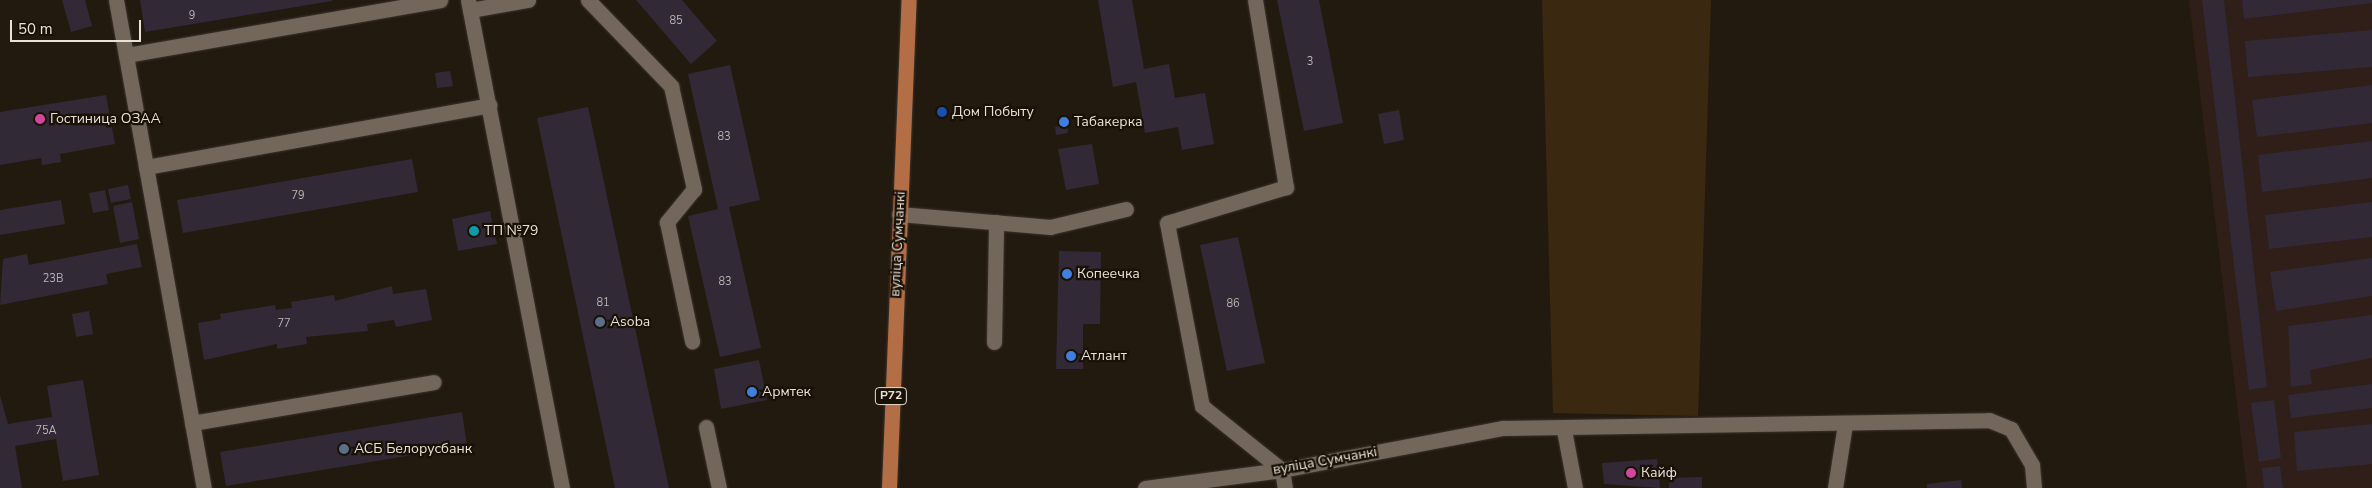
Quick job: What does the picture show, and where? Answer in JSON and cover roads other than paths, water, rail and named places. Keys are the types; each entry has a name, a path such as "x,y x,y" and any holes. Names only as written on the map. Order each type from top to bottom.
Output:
{"main road":[{"name":"вуліца Сумчанкі","path":"889,488 909,0"}],"street":[{"path":"116,0 204,488"},
{"path":"126,55 440,0"},
{"path":"528,0 469,5 562,488"},
{"path":"588,0 671,86 694,189 667,222 692,341"},
{"path":"1255,0 1286,187 1167,223 1202,406 1282,470 1285,488"},
{"path":"146,167 489,105"},
{"path":"899,214 1050,227 1126,209"},
{"path":"994,342 996,222"},
{"path":"192,423 434,382"},
{"name":"вуліца Сумчанкі","path":"1145,488 1282,470 1503,428 1564,430 1989,420 2011,429 2032,465 2034,488"},
{"path":"1835,488 1845,424"},
{"path":"706,427 719,488"},
{"path":"1564,430 1575,488"}],"place":[{"name":"Дом Побыту","path":"942,112"},
{"name":"Гостиница ОЗАА","path":"40,119"},
{"name":"Табакерка","path":"1064,122"},
{"name":"ТП №79","path":"474,231"},
{"name":"Копеечка","path":"1067,274"},
{"name":"Asoba","path":"600,322"},
{"name":"Атлант","path":"1071,356"},
{"name":"Армтек","path":"752,392"},
{"name":"АСБ Белорусбанк","path":"344,449"},
{"name":"Кайф","path":"1631,473"}]}
